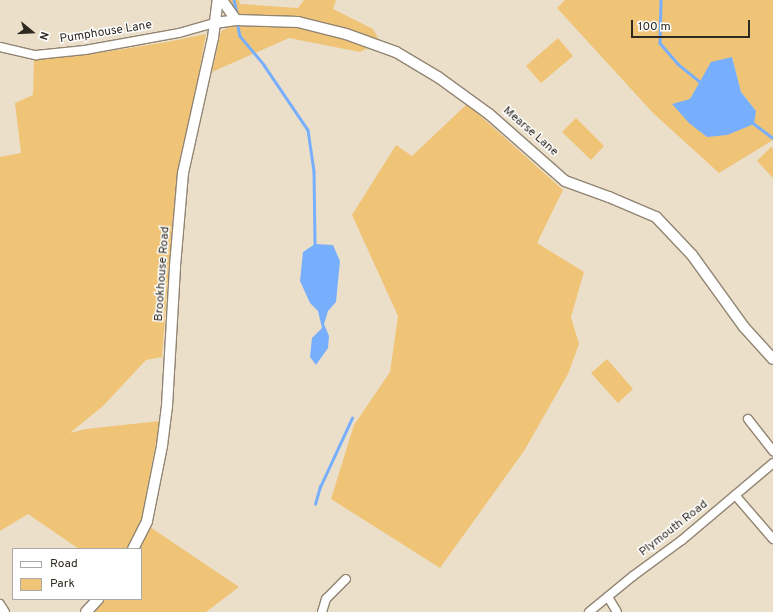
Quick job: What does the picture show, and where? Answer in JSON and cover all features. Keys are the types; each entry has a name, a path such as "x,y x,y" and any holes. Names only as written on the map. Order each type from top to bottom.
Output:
{"street":[{"name":"Brookhouse Road","path":"134,548 147,521 162,446 167,406 175,266 184,173 213,38 218,0"},
{"path":"222,0 236,20"},
{"name":"Mearse Lane","path":"215,22 236,20 298,22 346,34 396,52 438,77 489,114 566,181 656,217 692,255 744,327 773,359"},
{"name":"Pumphouse Lane","path":"0,48 36,55 84,50 179,33 215,22"},
{"path":"748,419 773,451"},
{"name":"Plymouth Road","path":"589,612 633,576 682,540 773,463"},
{"path":"735,495 773,539"},
{"path":"322,612 326,599 346,579"},
{"path":"608,597 617,612"},
{"path":"86,612 97,600"},
{"path":"0,604 5,612"}],"green space":[{"path":"228,0 239,0 240,4 298,8 304,0 336,0 333,9 373,29 380,42 360,52 289,38 212,72 221,31 235,25"},
{"path":"565,0 773,0 773,140 719,173 653,113 557,8","holes":["732,57 741,92 756,111 690,99 700,82"]},
{"path":"206,34 193,105 180,157 172,226 162,357 146,360 103,406 70,433 86,429 160,421 140,527 128,548 78,548 28,514 0,531 0,157 21,153 15,103 33,95 34,59 85,55 167,42"},
{"path":"558,38 573,56 541,83 526,66"},
{"path":"467,104 563,190 537,243 584,272 571,317 579,344 568,374 524,451 440,568 331,499 354,425 390,372 398,316 352,215 396,145 412,156"},
{"path":"576,118 604,146 591,160 562,132"},
{"path":"771,147 773,149 773,178 757,161"},
{"path":"607,359 633,389 618,403 591,373"},
{"path":"150,527 239,587 206,612 92,612 103,600 142,600 142,548 139,548"}],"water":[{"path":"732,57 741,92 756,111 754,124 727,135 707,137 689,123 672,104 690,99 711,62"},
{"path":"315,244 333,245 340,261 336,302 328,311 324,324 329,336 328,348 316,365 310,357 312,338 322,328 318,311 310,303 300,281 303,252"}],"waterway":[{"path":"234,0 237,13"},
{"path":"661,0 660,43 678,64 703,84"},
{"path":"238,26 240,36 264,65 308,130 314,171 315,244"},
{"path":"753,123 773,138"},
{"path":"315,504 320,487 352,418"}]}
